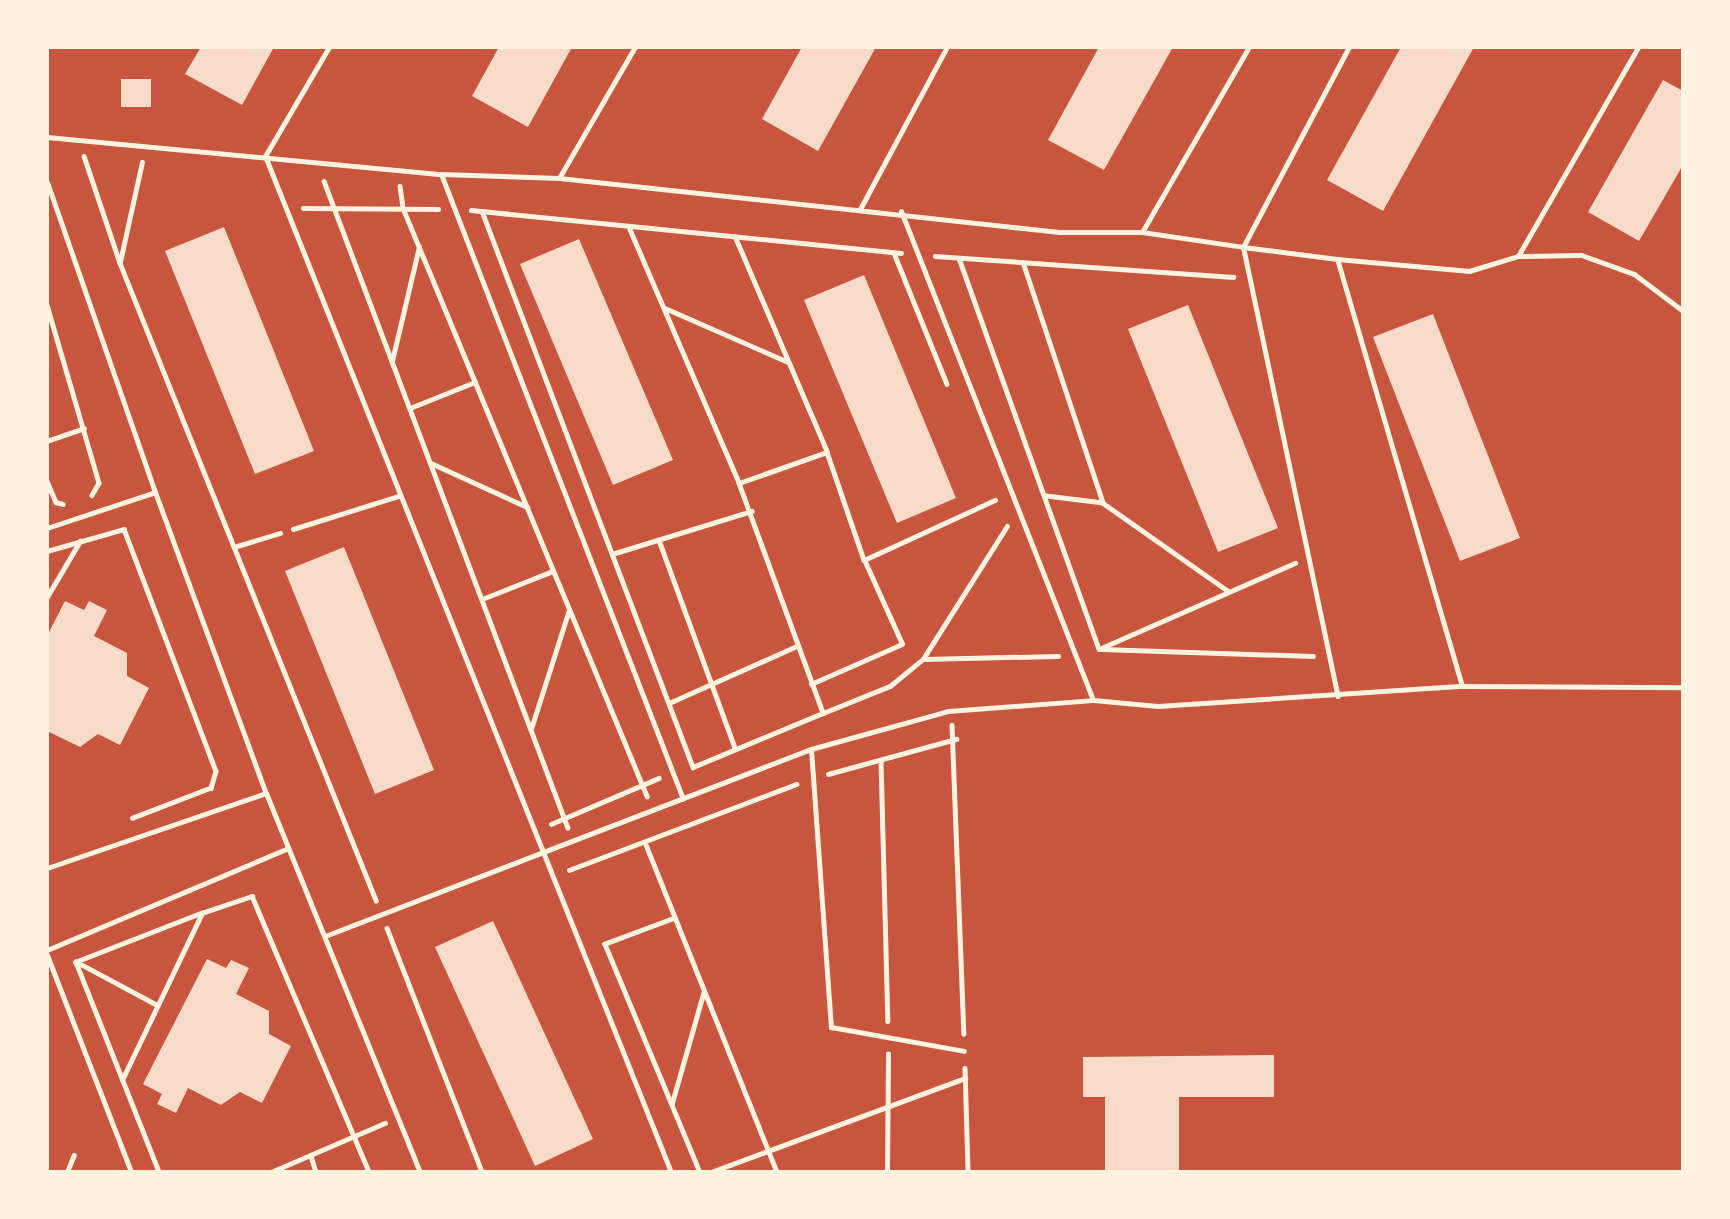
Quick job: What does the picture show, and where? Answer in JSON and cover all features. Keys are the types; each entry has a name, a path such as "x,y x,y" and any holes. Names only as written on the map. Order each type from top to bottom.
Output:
{"lane":[{"path":"265,156 329,47"},
{"path":"559,178 635,47"},
{"path":"860,209 947,47"},
{"path":"1142,232 1249,47"},
{"path":"1338,695 1243,247 1349,47"},
{"path":"1518,256 1638,47"},
{"path":"47,136 398,167 440,174 559,178 901,211 1059,232 1142,232 1243,247 1469,271 1518,256 1581,255 1634,274 1683,311"},
{"path":"265,156 398,496 671,1172"},
{"path":"440,174 682,799"},
{"path":"47,182 155,492 266,793 420,1172"},
{"path":"901,211 1020,506 1093,700"},
{"path":"1337,258 1462,686"},
{"path":"47,528 90,518 155,492"},
{"path":"293,529 398,496"},
{"path":"324,936 811,749 948,711 1093,700 1158,706 1462,686 1683,687"},
{"path":"811,749 831,1027 888,1041 964,1051"},
{"path":"47,868 266,793"},
{"path":"131,1172 47,953 288,848"}],"path":[{"path":"78,139 120,263 381,912 482,1172"},
{"path":"120,263 146,144"},
{"path":"316,160 572,839"},
{"path":"398,167 403,208 653,810"},
{"path":"285,207 482,211 919,255 1250,278"},
{"path":"482,211 693,767 890,686 923,659 1020,506"},
{"path":"629,226 752,511 797,646 823,713"},
{"path":"735,237 827,452 864,560 902,644 811,684"},
{"path":"392,361 419,246"},
{"path":"959,258 1099,649"},
{"path":"1023,262 1103,503"},
{"path":"47,305 99,483 86,503"},
{"path":"664,308 788,362"},
{"path":"410,408 475,382"},
{"path":"47,441 84,428"},
{"path":"739,482 827,452"},
{"path":"431,463 527,508"},
{"path":"47,481 56,502 70,506"},
{"path":"1045,496 1103,503 1228,592"},
{"path":"864,560 995,500"},
{"path":"612,554 752,511"},
{"path":"47,597 81,540 90,518"},
{"path":"47,551 124,529 216,771 211,788 123,821"},
{"path":"234,547 293,529"},
{"path":"659,540 735,748"},
{"path":"923,659 1076,656 1099,649 1309,557"},
{"path":"482,599 553,571"},
{"path":"531,730 569,609"},
{"path":"669,703 797,646"},
{"path":"1099,649 1330,657"},
{"path":"948,711 956,739 968,1172"},
{"path":"550,876 813,777 956,739"},
{"path":"881,760 888,1041 887,1172"},
{"path":"533,832 672,773"},
{"path":"645,842 777,1172"},
{"path":"76,962 252,896 369,1172"},
{"path":"122,1080 202,913"},
{"path":"675,918 605,944 700,1172"},
{"path":"66,959 158,1006"},
{"path":"76,962 159,1172"},
{"path":"671,1104 704,991"},
{"path":"711,1172 767,1148 887,1109 965,1078"},
{"path":"271,1172 398,1117"},
{"path":"67,1172 74,1155"},
{"path":"311,1156 316,1172"}],"building":[{"path":"201,47 274,47 242,105 185,74"},
{"path":"499,47 572,47 528,127 472,96"},
{"path":"802,47 876,47 818,151 762,119"},
{"path":"1099,47 1173,47 1104,170 1048,140"},
{"path":"1401,47 1474,47 1383,211 1327,180"},
{"path":"121,79 151,79 151,107 121,107"},
{"path":"1663,80 1683,91 1683,165 1639,241 1588,212"},
{"path":"224,227 314,451 255,474 165,251"},
{"path":"579,239 673,460 613,485 520,264"},
{"path":"864,275 956,498 897,523 804,300"},
{"path":"1188,305 1278,528 1218,552 1128,329"},
{"path":"1433,314 1520,538 1460,561 1373,337"},
{"path":"344,547 434,770 375,794 285,571"},
{"path":"65,601 84,610 89,601 107,610 94,636 127,653 127,676 149,688 120,745 98,734 80,747 47,731 47,636"},
{"path":"493,921 593,1139 535,1166 435,947"},
{"path":"207,959 226,968 231,960 249,968 236,994 269,1011 269,1034 291,1046 262,1103 240,1092 221,1105 188,1088 176,1113 157,1104 162,1094 143,1084"},
{"path":"1274,1055 1274,1097 1179,1097 1179,1172 1105,1172 1105,1097 1083,1097 1083,1057"}]}
